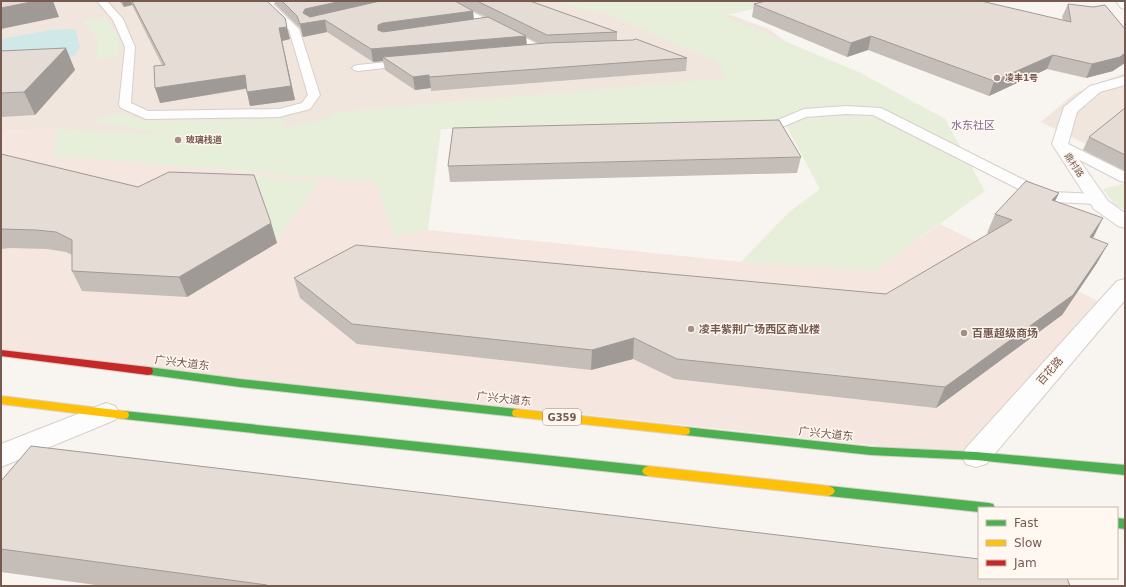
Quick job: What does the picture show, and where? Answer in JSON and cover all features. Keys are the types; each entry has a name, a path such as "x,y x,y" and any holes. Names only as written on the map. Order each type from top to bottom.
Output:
{"highway":[{"name":"广兴大道东","path":"1,353 240,383 863,450 976,456 1125,470"},
{"path":"1,400 106,413 980,507"}],"street":[{"name":"鼎村路","path":"1125,80 1095,89 1070,110 1060,144 1101,205 1125,222"},
{"name":"百花路","path":"976,456 1125,286"},
{"path":"1,456 106,413"}],"lane":[{"path":"102,1 118,19 130,47 125,105 146,115 279,113 306,106 314,95 294,29 266,2 272,1"},
{"path":"442,1 550,52 523,54"},
{"path":"476,27 491,25"},
{"path":"358,68 416,62"},
{"path":"744,126 775,126 804,113 846,110 876,111 1039,194 1097,199"},
{"path":"1060,144 1125,178"}],"shaded area":[{"path":"1,1 750,1 717,10 769,29 828,74 202,149 58,129 1,131"},
{"path":"75,29 80,47 74,56 56,60 1,62 1,39 51,30"},
{"path":"1125,73 1125,163 1041,122 1075,93"},
{"path":"58,129 53,156 376,182 394,236 428,230 741,262 874,271 940,224 1108,306 976,456 1,353 1,131"}],"green space":[{"path":"552,1 786,1 724,16 859,72 945,119 985,191 874,271 741,262 789,212 820,189 784,122 441,129 428,230 394,236 376,182 53,156 58,129 165,134 91,121 121,112 142,121 280,119 287,123 279,129 323,120 335,112 727,78 717,62 608,14"},
{"path":"105,17 119,37 118,57 97,59 98,40 83,21"},
{"path":"225,174 320,181 274,243"},
{"path":"1122,184 1125,185 1125,210 1114,204 1103,189"}],"building":[{"path":"1,1 36,1 1,8"},
{"path":"132,1 267,1 285,18 287,27 279,28 291,86 247,92 245,75 155,88 154,66 165,65"},
{"path":"282,1 342,1 305,9 303,13 310,17 380,1 455,1 473,11 383,23 378,25 378,30 383,32 488,17 526,36 371,49 325,20 300,24 297,16"},
{"path":"477,1 530,1 617,32 547,35"},
{"path":"766,1 981,1 1071,22 1068,4 1093,7 1105,5 1125,29 1125,53 1120,57 1092,64 1053,55 994,81 871,36 851,43 754,4"},
{"path":"636,39 687,58 413,77 383,57 546,43"},
{"path":"66,48 24,92 1,93 1,51"},
{"path":"1125,108 1125,155 1089,137"},
{"path":"779,120 801,157 448,166 453,128"},
{"path":"1,154 138,187 169,172 254,175 271,223 179,277 72,271 72,240 56,232 1,229"},
{"name":"凌丰紫荆广场西区商业楼","path":"1026,181 1059,193 1052,200 1103,218 1090,237 1108,244 1073,295 945,387 677,359 634,338 592,350 352,324 294,278 356,245 886,294 1012,220 995,214"},
{"path":"31,446 978,559 978,579 1067,579 1070,586 267,586 1,549 1,481"}],"traffic: fast":[{"path":"148,371 240,383 517,413"},
{"path":"124,415 648,471"},
{"path":"685,431 871,451 976,456 1125,470"},
{"path":"829,491 980,507"},
{"path":"1118,523 1125,524"}],"traffic: slow":[{"path":"1,400 124,415"},
{"path":"517,413 685,431"},
{"path":"648,471 829,491"}],"traffic: jam":[{"path":"1,353 148,371"}],"place":[{"name":"凌丰1号","path":"997,78"},
{"name":"玻璃栈道","path":"178,140"},
{"name":"凌丰紫荆广场西区商业楼","path":"691,329"},
{"name":"百惠超级商场","path":"964,333"}],"district":[{"name":"水东社区","path":"973,125"}]}
